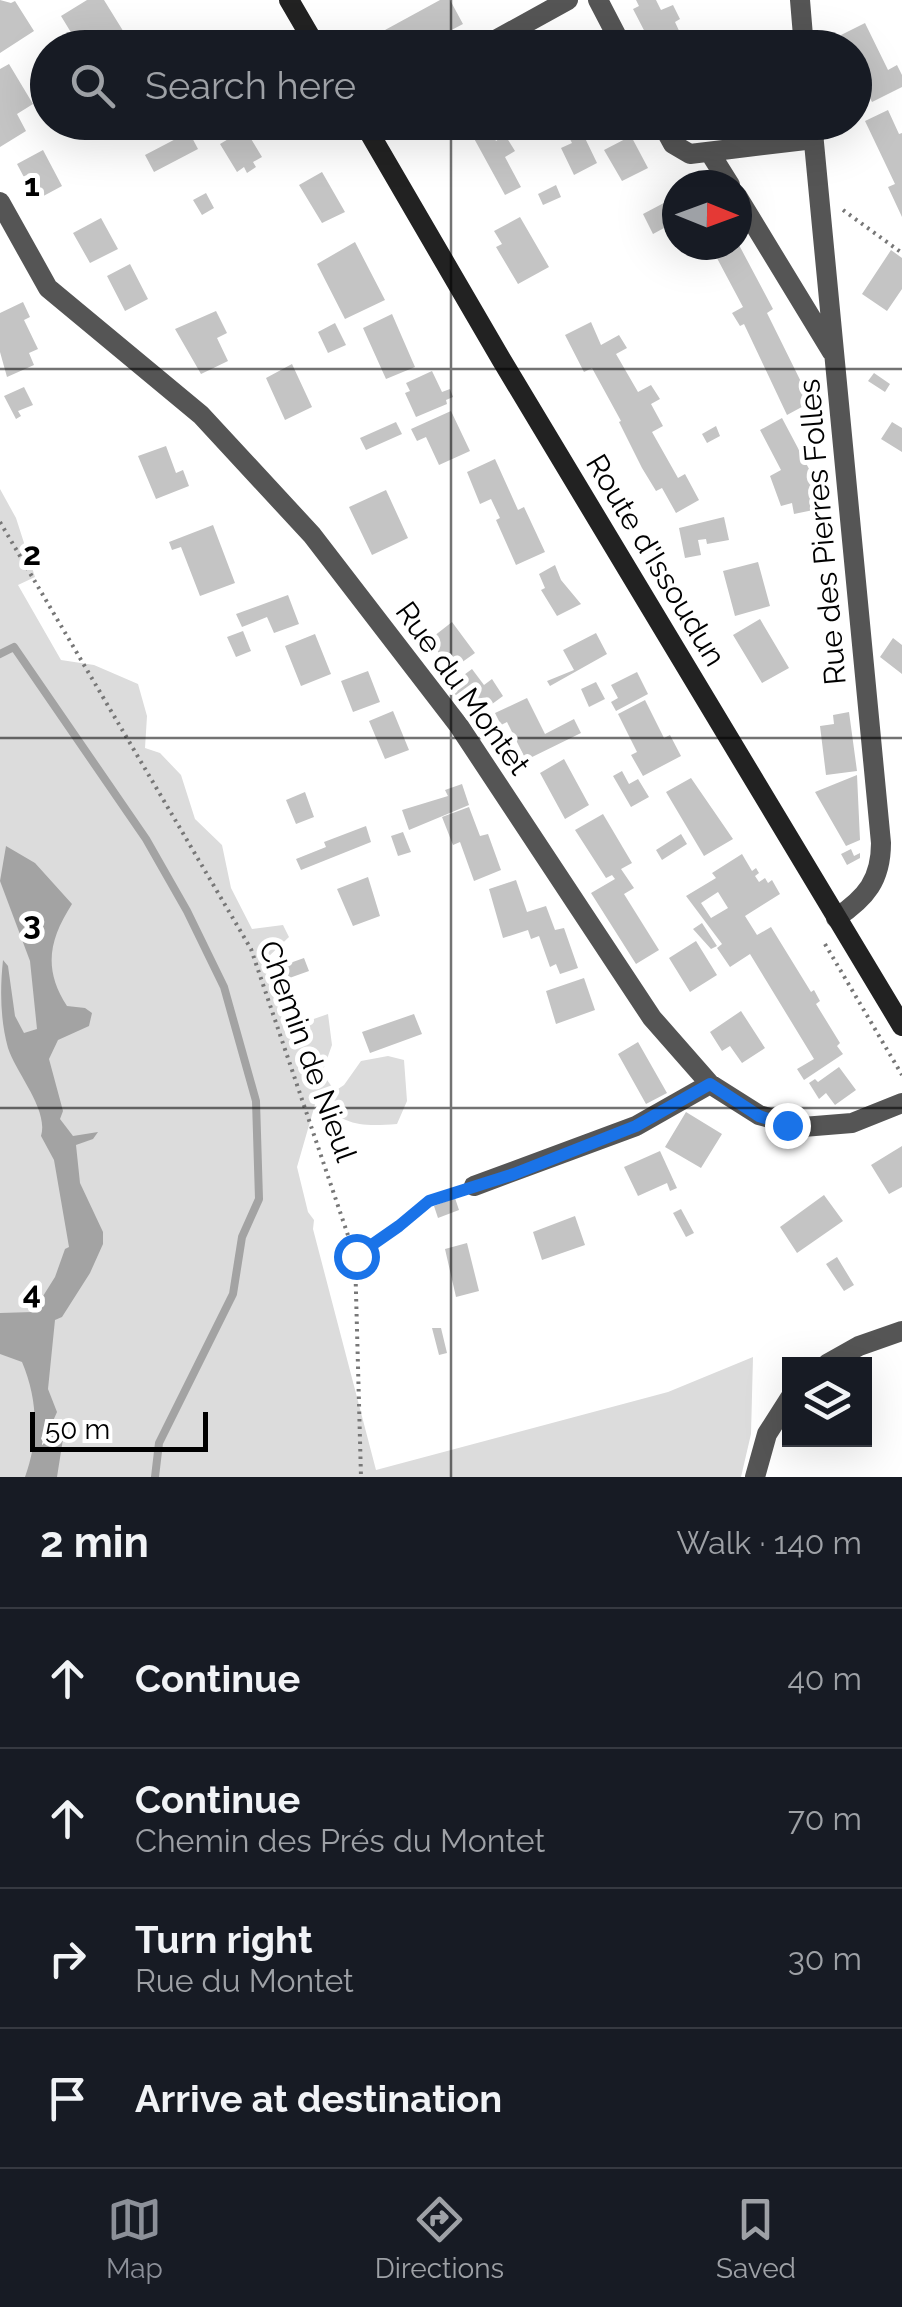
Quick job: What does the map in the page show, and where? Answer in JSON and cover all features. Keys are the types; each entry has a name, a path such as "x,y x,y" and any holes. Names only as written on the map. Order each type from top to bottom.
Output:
{"main road":[{"path":"289,0 306,30"},
{"name":"Route d'Issoudun","path":"373,140 902,1026"}],"street":[{"path":"514,30 568,0"},
{"path":"598,0 614,30"},
{"path":"800,0 802,30"},
{"path":"670,140 681,150 710,153 771,140"},
{"name":"Rue des Pierres Folles","path":"814,140 881,860 872,886 856,905 836,918"},
{"path":"710,153 721,170"},
{"name":"Rue du Montet","path":"0,202 48,288 201,415 312,535 459,726 652,1018 710,1084 759,1116 802,1127 852,1123 902,1103"},
{"path":"752,221 836,358"},
{"path":"474,1186 636,1126 710,1084"},
{"path":"839,1357 898,1333"},
{"path":"755,1477 768,1434 782,1411"}],"path":[{"path":"819,193 902,252"},
{"name":"Chemin de Nieul","path":"0,522 251,949 356,1256 360,1477"},
{"path":"356,1256 399,1226 417,1208 474,1186"}],"shaded area":[{"path":"0,489 16,518 35,577 18,585 61,660 94,665 138,684 147,716 145,748 160,753 181,775 195,819 222,845 231,888 252,929 283,925 289,937 267,958 280,992 305,1022 328,1014 332,1045 322,1073 335,1091 361,1061 388,1056 404,1060 407,1101 397,1124 354,1123 316,1101 297,1167 308,1212 314,1220 313,1229 376,1470 668,1392 753,1357 751,1434 741,1477 0,1477"},
{"path":"6,846 35,863 72,904 54,942 54,980 67,1006 92,1013 89,1026 58,1040 49,1059 63,1111 60,1119 73,1136 98,1132 93,1139 76,1145 80,1183 103,1232 103,1244 90,1273 62,1317 55,1320 48,1389 57,1412 53,1421 63,1439 57,1477 25,1477 33,1448 35,1419 31,1391 22,1362 0,1354 0,1313 33,1312 69,1247 54,1160 41,1136 40,1115 12,1058 3,1026 3,960 8,966 15,1016 24,1033 37,1029 30,961 0,881"}],"building":[{"path":"0,0 15,1 33,30 0,53"},
{"path":"87,0 104,0 123,30 70,30 61,16"},
{"path":"440,0 450,0 463,24 452,30 385,30"},
{"path":"636,0 656,0 661,10 673,5 680,19 675,22 679,30 644,30 633,9 639,6"},
{"path":"872,37 888,70 897,65 902,87 872,102"},
{"path":"9,64 30,99 30,106 17,114 26,131 0,147 0,69"},
{"path":"888,110 899,134 902,133 902,217 888,187 895,184 872,136 872,118"},
{"path":"174,140 193,140 198,149 154,172 145,155"},
{"path":"227,140 252,140 262,157 253,162 256,167 247,173 244,167 237,172 220,144"},
{"path":"475,140 508,140 515,151 505,157 521,187 505,195"},
{"path":"570,140 586,140 597,163 574,175 561,148 572,143"},
{"path":"623,140 633,140 648,168 622,181 604,150"},
{"path":"43,150 62,186 36,200 17,164"},
{"path":"322,172 345,212 322,223 299,185"},
{"path":"556,185 561,197 543,205 538,194"},
{"path":"206,193 214,208 202,215 193,200"},
{"path":"662,204 662,229 653,234 643,214"},
{"path":"520,217 549,267 518,284 496,247 502,244 494,231"},
{"path":"101,218 118,249 90,263 73,233"},
{"path":"355,242 385,300 345,319 317,264"},
{"path":"891,250 902,258 902,289 887,311 862,294"},
{"path":"718,260 747,260 773,309 767,313 811,402 787,415 744,324 740,326 732,313 743,307"},
{"path":"130,264 148,299 125,311 107,276"},
{"path":"23,302 30,317 24,320 38,349 29,353 34,365 7,377 0,352 0,313"},
{"path":"216,311 227,333 217,338 228,361 201,374 175,329"},
{"path":"392,314 415,367 386,379 363,328"},
{"path":"591,322 601,345 619,335 627,348 616,354 638,392 651,385 660,399 651,404 663,426 652,432 678,478 685,474 699,500 676,513 662,488 656,491 642,468 592,368 584,372 565,335"},
{"path":"335,323 346,345 328,353 318,332"},
{"path":"292,364 312,407 285,420 266,378"},
{"path":"432,371 442,392 450,389 453,397 446,400 447,404 416,417 405,393 410,391 406,383"},
{"path":"874,373 890,384 885,392 868,381"},
{"path":"24,387 33,405 18,411 21,416 16,419 4,396"},
{"path":"451,411 470,451 439,465 426,437 417,441 411,429"},
{"path":"782,418 817,484 823,508 794,514 792,503 781,506 770,476 781,470 760,430"},
{"path":"396,422 402,434 366,450 360,438"},
{"path":"892,422 902,428 902,452 881,439"},
{"path":"716,426 720,436 707,443 702,434"},
{"path":"166,446 176,473 183,470 189,486 156,499 138,456"},
{"path":"495,459 518,510 524,507 545,552 516,565 491,499 480,504 467,472"},
{"path":"386,490 408,538 372,555 349,507"},
{"path":"724,517 729,540 707,544 706,539 698,540 701,555 685,558 679,528"},
{"path":"213,525 235,583 200,596 181,547 172,550 169,542"},
{"path":"758,562 770,606 735,616 723,571"},
{"path":"555,565 561,580 581,604 557,616 541,590 545,588 539,574"},
{"path":"288,595 299,624 274,633 267,617 242,627 236,614"},
{"path":"760,619 789,668 762,683 733,635"},
{"path":"452,622 475,653 451,670 429,640"},
{"path":"243,631 251,651 236,657 227,637"},
{"path":"596,633 607,654 550,686 547,681 574,670 563,650"},
{"path":"315,634 331,674 301,686 285,646"},
{"path":"893,638 902,645 902,674 880,657"},
{"path":"472,669 484,685 492,679 503,696 473,718 449,686"},
{"path":"368,671 380,702 353,712 341,681"},
{"path":"637,672 648,694 616,711 611,702 618,698 611,685"},
{"path":"596,682 605,699 589,707 581,689"},
{"path":"527,698 545,734 574,719 581,733 526,760 507,722 501,725 495,713"},
{"path":"645,700 664,738 670,735 681,756 643,776 631,755 637,752 618,714"},
{"path":"393,711 409,750 385,759 369,721"},
{"path":"849,712 857,771 826,775 820,726 834,724 833,715"},
{"path":"564,759 589,805 565,819 540,773"},
{"path":"622,771 629,784 638,779 649,797 631,807 613,776"},
{"path":"857,775 860,840 846,846 815,792"},
{"path":"691,778 733,839 704,856 666,792"},
{"path":"462,784 469,805 409,830 402,810 448,796 445,790"},
{"path":"305,792 314,817 296,824 286,800"},
{"path":"469,807 480,836 488,834 501,870 474,881 460,842 453,845 442,817"},
{"path":"603,814 632,863 621,869 634,888 624,894 659,950 636,964 591,893 615,879 612,875 606,878 575,830"},
{"path":"366,826 371,842 301,870 296,859 326,847 324,842"},
{"path":"403,832 411,852 398,856 391,836"},
{"path":"681,834 687,844 662,860 656,850"},
{"path":"851,849 854,856 860,853 860,858 847,865 841,854"},
{"path":"742,854 752,871 756,868 759,882 765,878 768,883 772,880 780,894 745,916 757,935 771,927 811,992 814,990 820,1001 816,1004 843,1054 804,1080 797,1069 814,1059 750,954 730,967 717,948 722,944 686,896 716,878 712,873","holes":["718,892 728,908 711,918 701,903"]},
{"path":"368,877 380,916 353,926 337,889"},
{"path":"516,880 527,912 546,906 555,930 564,928 578,968 560,974 556,964 550,967 539,936 531,939 528,930 503,938 489,889"},
{"path":"702,923 717,946 711,949 693,929"},
{"path":"696,941 717,975 690,992 669,958"},
{"path":"304,958 309,971 281,981 276,968"},
{"path":"584,978 595,1010 556,1024 546,991"},
{"path":"741,1011 765,1048 742,1063 730,1046 722,1051 710,1032"},
{"path":"414,1014 422,1034 370,1053 362,1032"},
{"path":"638,1042 667,1093 646,1104 618,1054"},
{"path":"839,1067 856,1090 835,1105 826,1093 819,1099 809,1083 815,1079 818,1082"},
{"path":"686,1112 722,1134 701,1168 665,1147"},
{"path":"902,1146 902,1187 889,1194 871,1165"},
{"path":"660,1151 677,1188 670,1191 667,1183 638,1196 624,1167"},
{"path":"824,1195 843,1221 797,1253 780,1227"},
{"path":"455,1198 459,1210 438,1218 434,1206"},
{"path":"681,1209 694,1233 686,1237 673,1213"},
{"path":"575,1216 585,1245 542,1260 533,1232"},
{"path":"467,1243 479,1291 456,1297 445,1249"},
{"path":"837,1257 854,1285 844,1291 826,1264"},
{"path":"432,1328 441,1328 447,1353 439,1355"}],"waterway":[{"path":"0,654 14,647 146,839 224,987 256,1101 259,1199 242,1237 233,1294 159,1443 155,1477"}],"route":[{"path":"356,1256 429,1201 514,1174 636,1126 710,1084 759,1116 787,1125"}]}
